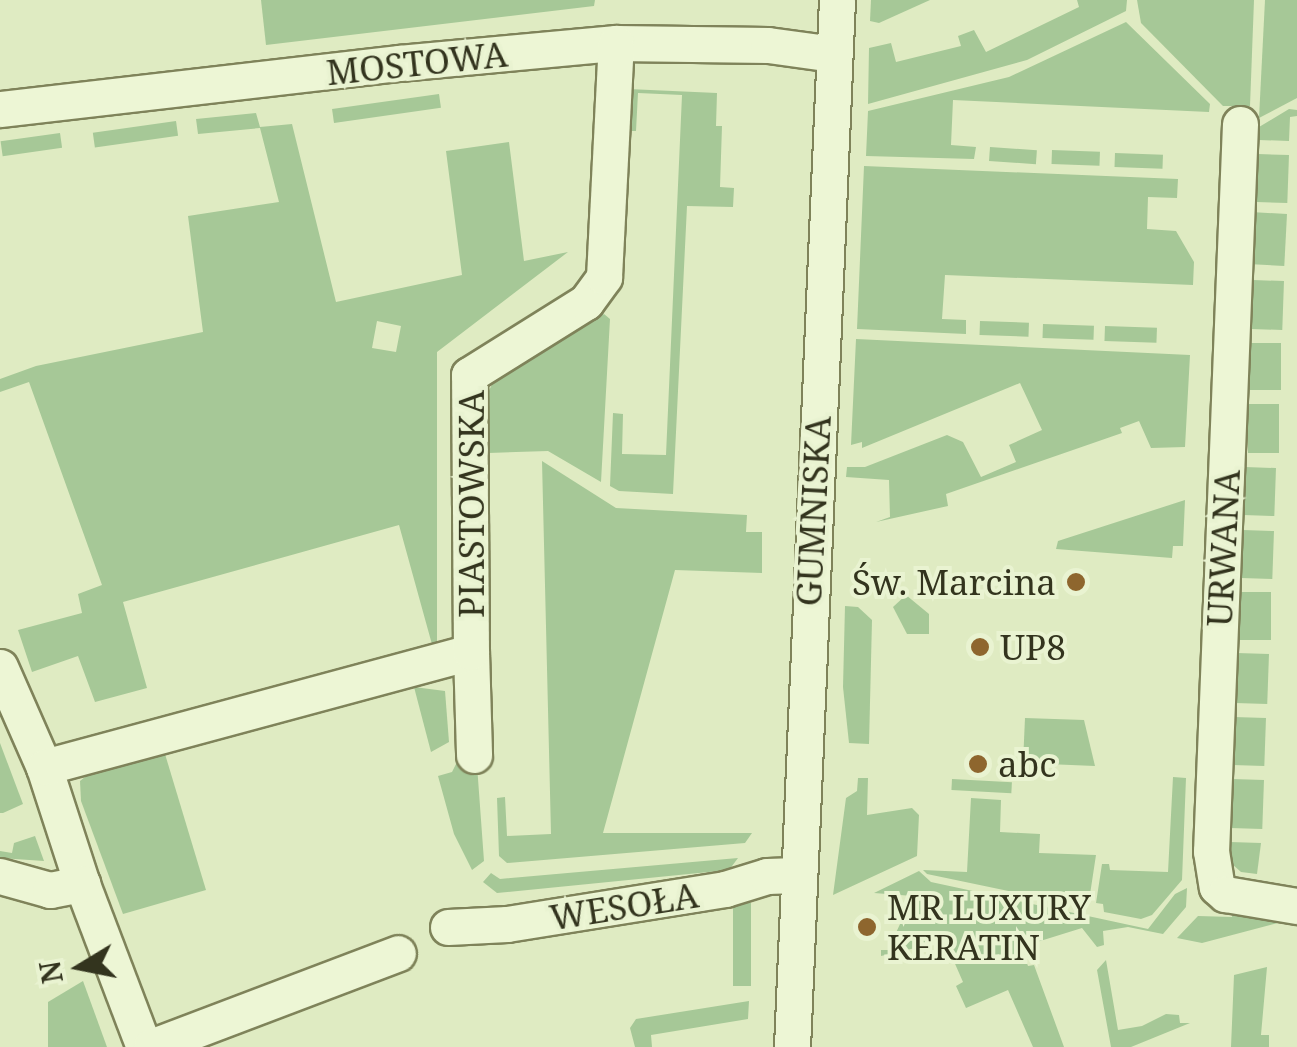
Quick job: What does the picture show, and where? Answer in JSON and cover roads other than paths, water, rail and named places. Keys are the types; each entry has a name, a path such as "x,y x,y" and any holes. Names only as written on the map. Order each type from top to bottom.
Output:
{"street":[{"name":"GUMNISKA","path":"794,1039 837,0"},
{"name":"MOSTOWA","path":"0,110 399,63 616,43 768,45 834,54"},
{"name":"PIASTOWSKA","path":"44,767 471,652 469,376 586,302 604,277 616,43"},
{"name":"URWANA","path":"1240,124 1211,851 1217,887 1225,894 1297,906"},
{"path":"471,652 474,755"},
{"path":"0,668 44,767 82,884 147,1047 398,953"},
{"name":"WESOŁA","path":"448,928 507,924 726,889 767,876 798,875"},
{"path":"0,876 50,890 82,884"}],"place":[{"name":"Św. Marcina","path":"1076,582"},
{"name":"UP8","path":"980,647"},
{"name":"abc","path":"978,764"},
{"name":"MR LUXURY KERATIN","path":"867,927"}]}
